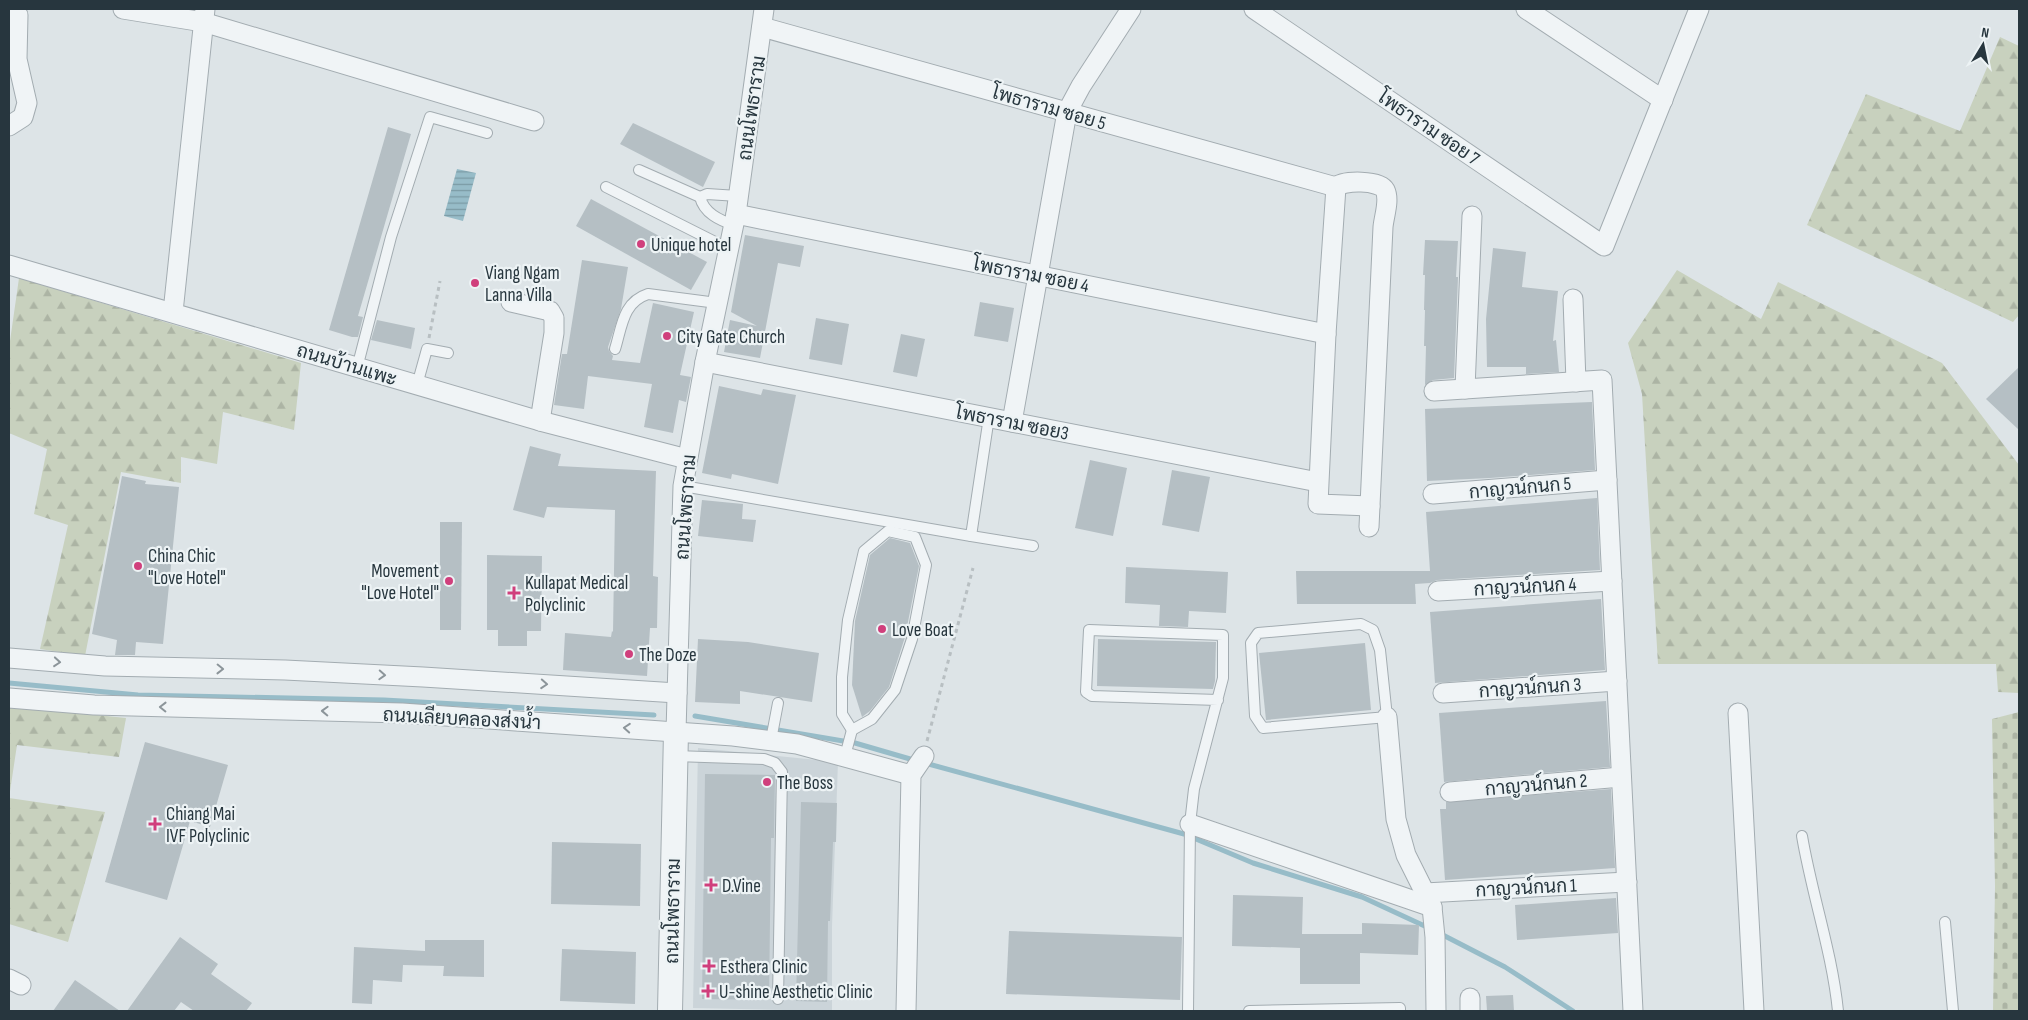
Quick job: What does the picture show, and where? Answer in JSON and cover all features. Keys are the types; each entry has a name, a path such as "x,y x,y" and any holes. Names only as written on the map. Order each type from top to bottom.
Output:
{"street":[{"path":"123,9 204,16 534,121"},
{"path":"1012,422 1067,112 1081,86 1131,9"},
{"name":"โพธาราม ซอย 7","path":"1254,9 1604,246 1663,100"},
{"path":"1526,9 1663,100 1699,9"},
{"path":"9,126 23,117 27,103 17,59 18,15"},
{"path":"173,312 204,16"},
{"name":"โพธาราม ซอย 5","path":"763,18 1067,112 1336,186"},
{"name":"ถนนโพธาราม","path":"670,1011 683,486 705,362 736,212 763,18"},
{"path":"1369,527 1370,506 1383,226 1387,199 1385,191 1376,184 1345,182 1336,186 1326,334 1318,504 1370,506"},
{"name":"โพธาราม ซอย 4","path":"736,212 1038,276 1326,334"},
{"path":"1465,389 1472,216"},
{"name":"ถนนบ้านแพะ","path":"9,265 540,421 687,459"},
{"path":"1573,299 1576,382"},
{"path":"511,302 550,311 554,318 554,334 540,421"},
{"name":"โพธาราม ซอย3","path":"705,362 1318,482"},
{"path":"1434,391 1602,380 1633,1011"},
{"name":"กาญวน์กนก 5","path":"1434,494 1607,480"},
{"name":"กาญวน์กนก 4","path":"1438,591 1612,581"},
{"name":"ถนนเลียบคลองส่งน้ำ","path":"9,658 104,666 285,670 677,693"},
{"name":"กาญวน์กนก 3","path":"1444,693 1617,681"},
{"name":"ถนนเลียบคลองส่งน้ำ","path":"9,698 94,705 402,713 771,740 797,744 911,775"},
{"path":"1738,712 1754,1011"},
{"path":"1387,718 1396,818 1406,855 1429,900 1435,937 1436,1011"},
{"path":"906,1011 911,775 924,756"},
{"name":"กาญวน์กนก 2","path":"1450,792 1621,777"},
{"path":"1190,824 1429,900"},
{"name":"กาญวน์กนก 1","path":"1429,900 1626,882"}],"lane":[{"path":"356,368 391,237 430,117 488,133"},
{"path":"639,170 700,197 707,194 736,212"},
{"path":"606,187 728,249"},
{"path":"700,197 702,205 718,220 736,212"},
{"path":"615,349 630,304 639,297 648,294 717,303"},
{"path":"417,385 427,348 448,353"},
{"path":"971,536 989,418"},
{"path":"683,486 1033,546"},
{"path":"845,756 852,730 872,719 895,690 912,639 926,565 914,537 888,531 864,551 848,620 842,677 842,714 852,730"},
{"path":"1361,624 1373,630 1380,650 1387,718 1264,728 1255,716 1251,643 1258,633 1361,624"},
{"path":"1188,1011 1190,824 1194,788 1218,700 1223,678 1224,635 1089,630 1086,692 1092,696 1218,700"},
{"path":"771,740 778,703"},
{"path":"675,756 764,759 775,763 782,772 778,999"},
{"path":"1802,836 1808,872 1834,977 1838,1011"},
{"path":"1945,922 1953,1011"},
{"path":"1249,1011 1400,1008 1400,1011"}],"path":[{"path":"427,348 440,281"},
{"path":"924,756 930,727 973,568"}],"shaded area":[{"path":"698,748 838,762 832,926 832,1011 693,1008"}],"green space":[{"path":"2000,37 2019,46 2019,315 2013,322 1807,225 1866,94 1960,131"},
{"path":"1677,270 1761,319 1778,282 1942,363 2019,465 2019,693 1998,692 1996,664 1658,664 1642,394 1628,343"},
{"path":"19,278 301,363 294,430 223,412 217,464 181,457 181,483 121,472 85,656 40,649 68,525 34,514 47,449 9,433 9,348"},
{"path":"9,706 126,718 119,757 17,745 9,798"},
{"path":"2019,712 2019,1011 1993,1011 1995,886 1992,719"},
{"path":"9,798 105,812 68,942 9,924"}],"water":[{"path":"457,169 476,173 463,221 444,216"}],"building":[{"path":"633,123 715,162 703,187 620,144"},
{"path":"388,127 411,134 358,316 363,317 358,337 352,337 329,330"},
{"name":"Unique hotel","path":"591,199 707,262 691,290 576,226"},
{"path":"745,235 804,246 800,267 778,263 760,358 724,352 730,320 757,326 731,312"},
{"path":"1425,240 1458,241 1456,277 1458,277 1454,378 1433,380 1425,385 1425,275 1423,275"},
{"path":"1493,248 1526,252 1522,287 1558,291 1553,341 1556,340 1559,372 1526,374 1526,367 1487,367 1486,319"},
{"path":"582,260 628,267 621,309 608,347 613,356 612,360 640,363 653,303 694,312 680,375 691,377 686,402 679,400 673,433 644,427 652,384 588,376 584,409 554,405 562,354 567,354"},
{"path":"980,302 1014,308 1008,342 974,336"},
{"path":"816,318 849,324 842,365 809,359"},
{"path":"377,320 415,328 411,349 371,340"},
{"path":"901,334 925,339 917,377 893,372"},
{"path":"2019,367 2019,430 1986,399"},
{"path":"719,386 761,395 763,389 796,395 778,484 732,474 731,479 702,473"},
{"path":"1592,402 1595,470 1427,481 1425,409"},
{"path":"530,446 561,454 558,466 656,471 653,576 658,577 657,628 650,628 647,676 563,670 565,633 611,637 613,632 615,510 547,507 544,518 513,510"},
{"path":"1090,460 1127,468 1113,536 1075,528"},
{"path":"1172,470 1210,477 1199,532 1162,525"},
{"path":"122,476 146,481 145,484 179,487 163,644 136,642 135,655 115,655 117,640 92,634"},
{"path":"1597,498 1600,570 1437,580 1430,583 1415,584 1416,604 1297,604 1296,571 1430,571 1426,512"},
{"path":"702,500 743,504 742,519 756,520 753,542 698,536"},
{"path":"440,522 462,522 461,630 440,630"},
{"name":"Love Boat","path":"890,538 910,543 919,566 905,637 889,687 870,711 862,717 852,685 855,621 870,555"},
{"name":"Kullapat Medical Polyclinic","path":"487,555 542,556 541,631 527,631 527,646 498,646 498,630 487,630"},
{"path":"1126,567 1228,572 1226,613 1189,611 1188,627 1159,626 1160,605 1125,603"},
{"path":"1601,599 1605,670 1435,683 1430,612"},
{"path":"698,639 748,642 819,653 812,702 740,691 740,704 695,702"},
{"path":"1098,639 1216,642 1213,689 1097,686"},
{"path":"1365,643 1371,710 1266,720 1259,653"},
{"path":"1606,701 1610,767 1444,782 1439,713"},
{"name":"Chiang Mai IVF Polyclinic","path":"145,742 228,765 210,827 190,821 167,900 105,882"},
{"path":"705,774 775,775 774,838 771,838 769,1000 702,999"},
{"path":"1611,789 1615,868 1445,880 1440,809 1446,809 1446,802"},
{"path":"801,802 837,803 836,842 833,842 830,921 828,921 827,1002 796,1001"},
{"path":"552,842 641,844 640,906 551,904"},
{"path":"1233,895 1303,897 1302,934 1362,934 1362,923 1419,925 1418,955 1360,953 1360,984 1300,984 1300,948 1232,946"},
{"path":"1616,898 1618,933 1517,940 1515,905"},
{"path":"1009,931 1182,937 1180,1000 1006,994"},
{"path":"180,937 218,964 211,974 252,1003 246,1011 194,1011 181,1002 174,1011 127,1011"},
{"path":"425,940 484,940 484,977 443,976 444,966 403,965 402,982 373,980 372,1004 352,1003 354,947 425,951"},
{"path":"562,949 636,952 635,1004 560,1001"},
{"path":"75,980 120,1011 53,1011"},
{"path":"1513,995 1514,1011 1487,1011 1486,996"}],"waterway":[{"path":"9,683 138,695 384,700 654,715"},
{"path":"695,716 855,743 917,761"},
{"path":"925,763 1184,834 1253,863 1362,897 1429,928"},
{"path":"1439,933 1505,967 1573,1011"}],"place":[{"name":"Unique hotel","path":"641,244"},
{"name":"Viang Ngam Lanna Villa","path":"475,283"},
{"name":"City Gate Church","path":"667,336"},
{"name":"China Chic \"Love Hotel\"","path":"138,566"},
{"name":"Movement \"Love Hotel\"","path":"449,581"},
{"name":"Kullapat Medical Polyclinic","path":"514,593"},
{"name":"Love Boat","path":"882,629"},
{"name":"The Doze","path":"629,654"},
{"name":"The Boss","path":"767,782"},
{"name":"Chiang Mai IVF Polyclinic","path":"155,824"},
{"name":"D.Vine","path":"711,885"},
{"name":"Esthera Clinic","path":"709,966"},
{"name":"U-shine Aesthetic Clinic","path":"708,991"}]}
